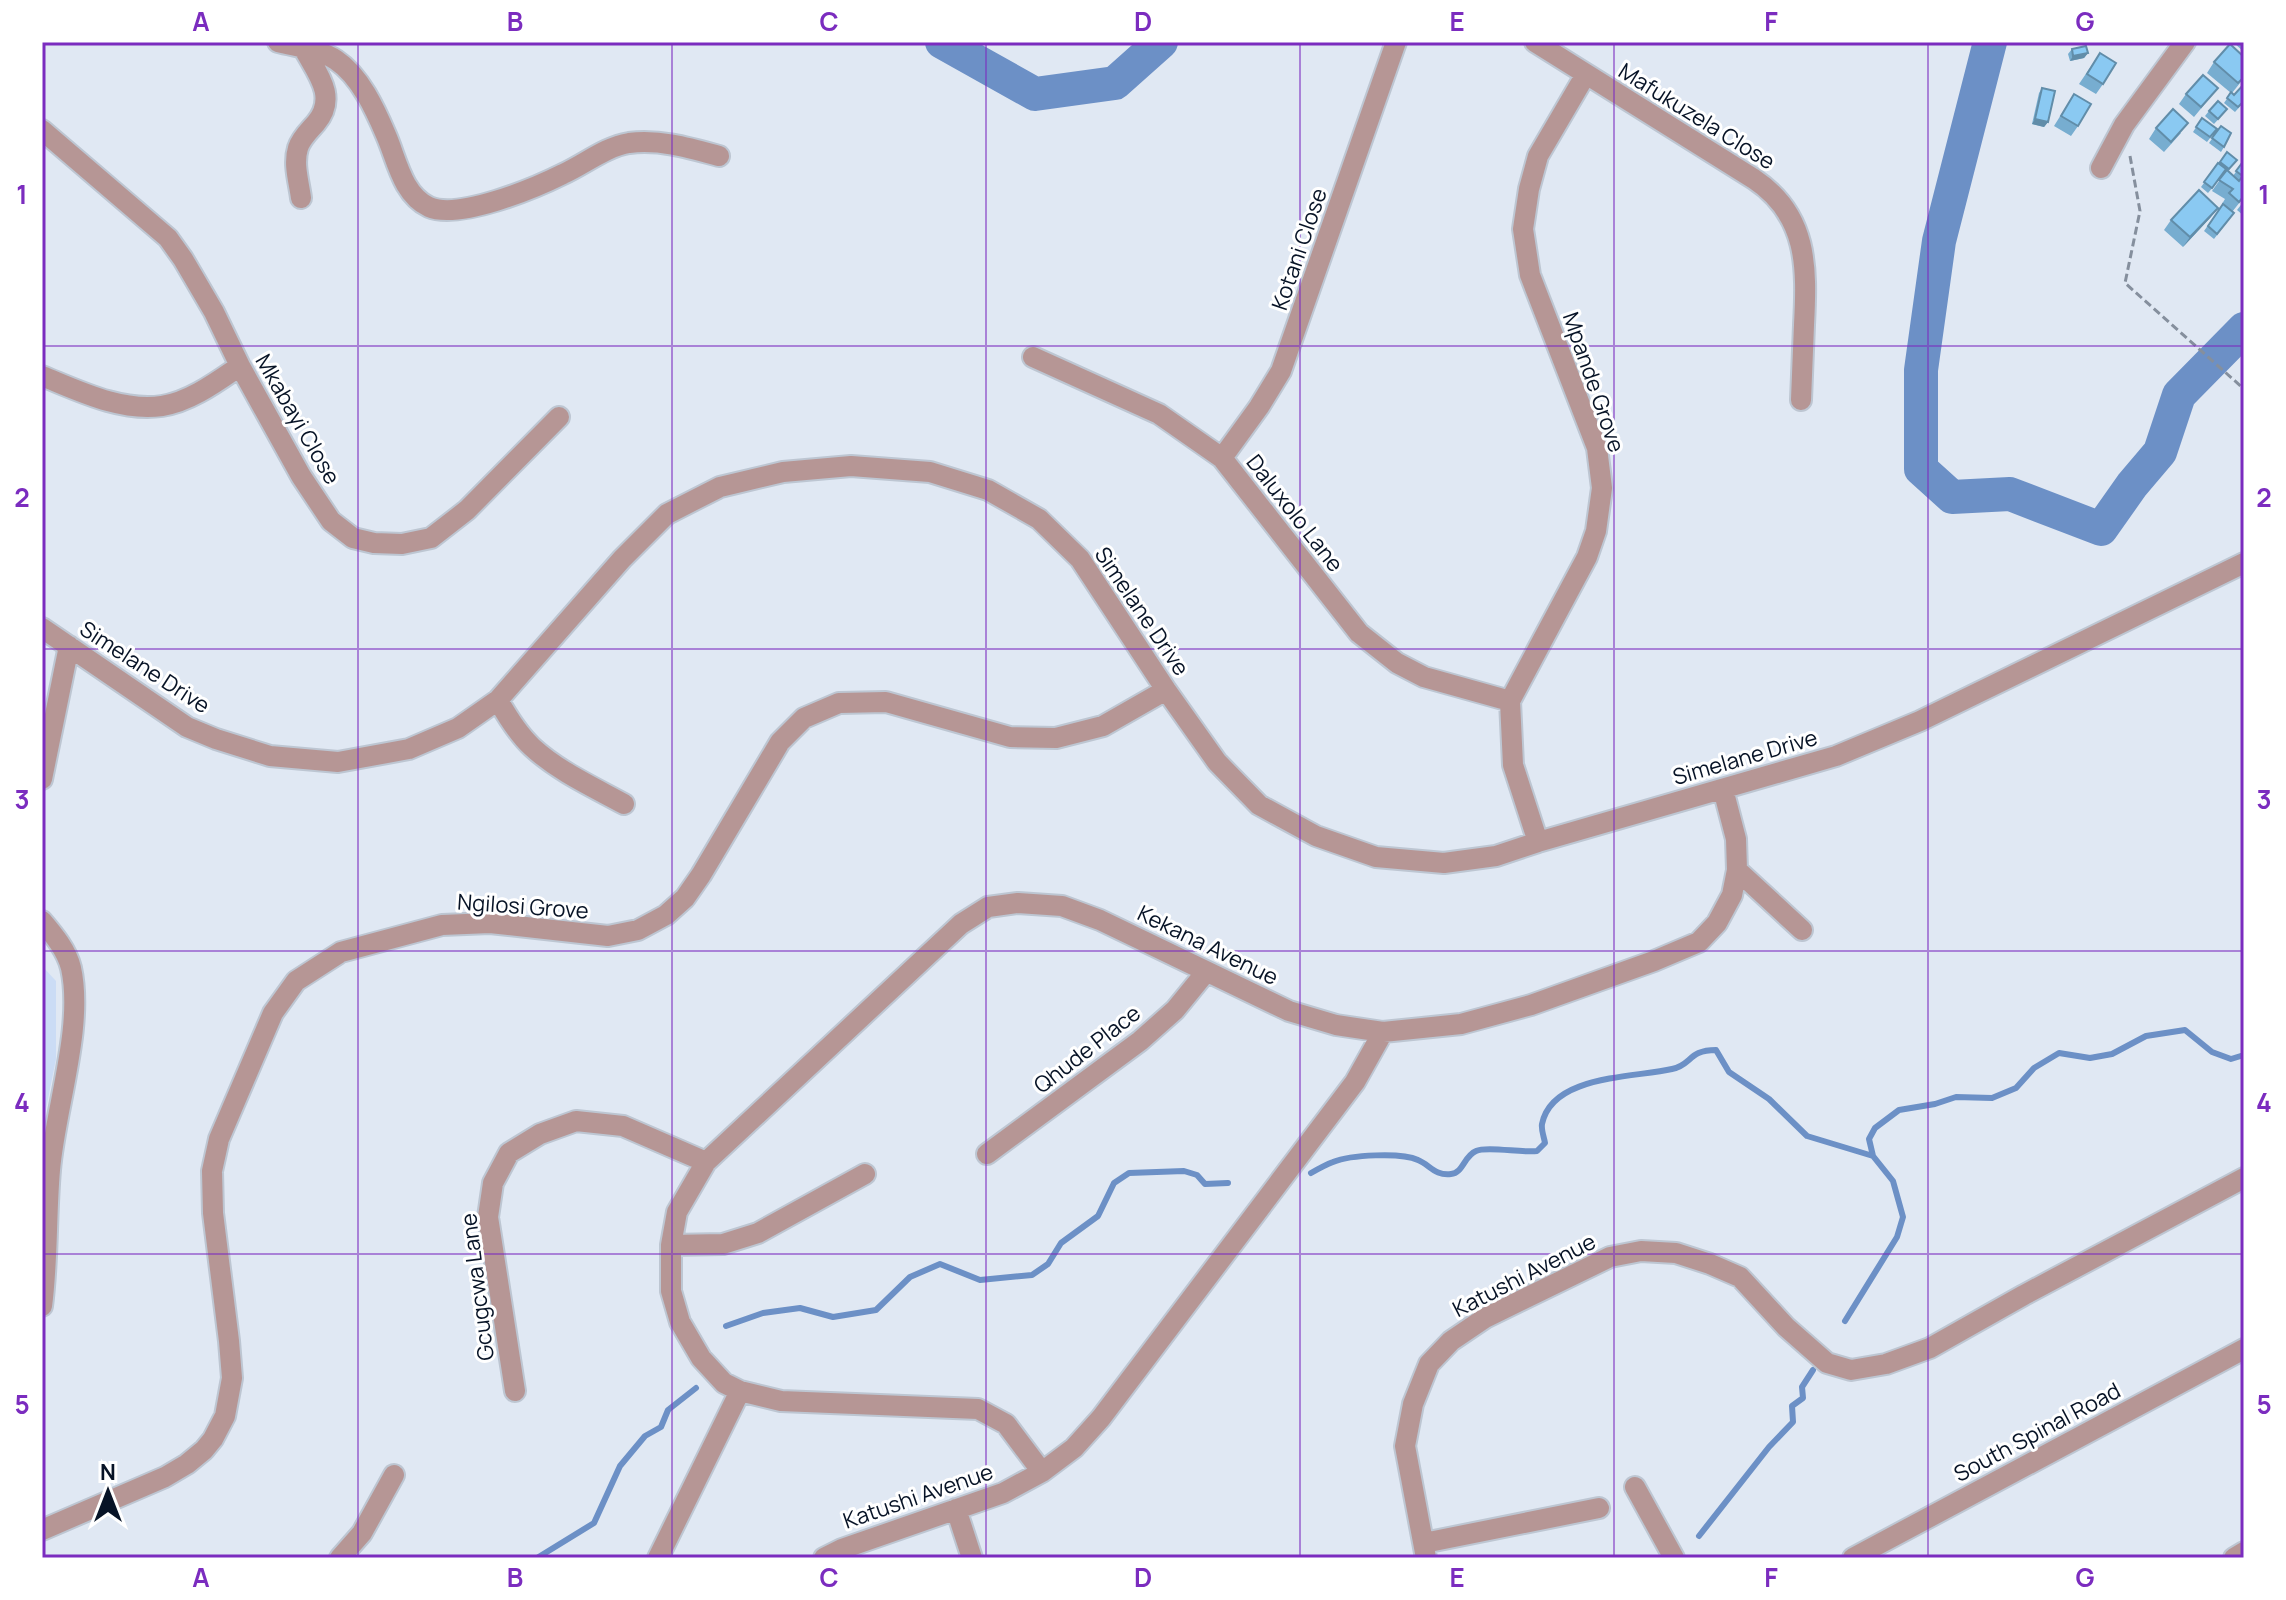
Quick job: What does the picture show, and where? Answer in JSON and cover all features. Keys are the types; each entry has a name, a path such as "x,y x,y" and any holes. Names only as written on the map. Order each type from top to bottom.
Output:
{"street":[{"path":"278,42 324,53 339,62 359,83 386,134 405,183 415,196 430,207 450,210 514,195 562,175 605,150 627,143 678,145 719,156"},
{"name":"Kotani Close","path":"1222,458 1281,371 1396,42"},
{"name":"Mafukuzela Close","path":"1535,42 1754,179 1779,200 1799,238 1804,256 1806,281 1801,400"},
{"path":"2101,168 2124,125 2185,42"},
{"path":"301,198 297,149 327,107 322,82 304,49"},
{"name":"Mpande Grove","path":"1510,701 1587,557 1596,531 1602,488 1597,448 1530,275 1523,229 1538,156 1586,74"},
{"name":"Mkabayi Close","path":"42,130 168,238 214,312 301,476 331,521 353,538 374,543 402,544 431,538 467,510 559,417"},
{"name":"Daluxolo Lane","path":"1033,357 1159,414 1222,458 1359,633 1397,663 1424,677 1510,701"},
{"path":"42,376 90,396 129,405 164,406 202,391 240,366"},
{"name":"Simelane Drive","path":"42,628 187,727 270,756 338,762 409,749 458,728 498,700 622,559 667,514 720,487 783,472 851,466 930,472 988,490 1039,519 1080,559 1217,762 1259,805 1316,836 1376,857 1444,863 1496,856 1836,756 1920,721 2244,563"},
{"path":"42,779 69,646"},
{"name":"Ngilosi Grove","path":"42,1530 165,1477 187,1464 213,1439 225,1416 232,1378 213,1213 212,1171 219,1139 273,1013 296,981 341,952 442,925 490,923 608,936 638,930 666,915 685,898 780,742 804,718 839,703 886,702 1010,737 1056,738 1103,726 1166,690"},
{"path":"498,700 530,746 555,765 624,804"},
{"path":"1510,701 1513,765 1538,842"},
{"name":"Kekana Avenue","path":"1042,1472 1006,1424 978,1409 809,1404 740,1391 724,1383 701,1358 680,1322 671,1291 671,1245 677,1212 706,1162 961,924 988,907 1018,903 1062,906 1100,920 1289,1011 1336,1025 1383,1032 1461,1024 1531,1005 1699,942 1717,923 1732,895 1737,870 1736,839 1723,789"},
{"path":"1737,870 1802,930"},
{"path":"42,921 62,947 71,967 74,994 73,1024 50,1170 46,1280 42,1306"},
{"name":"Qhude Place","path":"987,1154 1140,1041 1175,1010 1206,972"},
{"name":"Katushi Avenue","path":"824,1558 1003,1493 1042,1472 1074,1448 1111,1406 1355,1082 1383,1032"},
{"name":"Gcugcwa Lane","path":"515,1391 488,1217 493,1183 509,1153 540,1134 576,1121 623,1126 706,1162"},
{"path":"671,1245 723,1244 758,1233 865,1174"},
{"name":"Katushi Avenue","path":"1425,1550 1405,1446 1413,1404 1429,1364 1451,1341 1485,1318 1610,1257 1641,1251 1676,1253 1740,1277 1786,1327 1827,1363 1851,1370 1886,1364 1930,1348 2244,1178"},
{"name":"South Spinal Road","path":"1853,1558 2244,1349"},
{"path":"658,1558 740,1391"},
{"path":"340,1558 362,1533 394,1475"},
{"path":"1635,1487 1674,1558"},
{"path":"1425,1550 1599,1508"},
{"path":"956,1509 972,1558"},
{"path":"2234,1558 2244,1552"}],"path":[{"path":"2124,125 2140,211 2125,283 2244,389"}],"shaded area":[{"path":"42,966 56,981 56,1059 42,1129"}],"building":[{"path":"2230,44 2244,57 2244,77 2238,83 2214,62"},
{"path":"2086,46 2088,53 2073,56 2072,49"},
{"path":"2100,53 2116,63 2103,84 2087,74"},
{"path":"2203,75 2218,88 2201,107 2186,94"},
{"path":"2244,84 2244,101 2238,107 2227,98"},
{"path":"2042,88 2055,91 2048,122 2035,119"},
{"path":"2074,94 2091,104 2078,126 2061,116"},
{"path":"2218,101 2227,109 2218,119 2209,111"},
{"path":"2173,109 2188,123 2171,142 2156,128"},
{"path":"2202,118 2217,129 2210,137 2196,127"},
{"path":"2221,126 2231,133 2224,147 2212,138"},
{"path":"2227,152 2237,160 2229,169 2220,162"},
{"path":"2218,163 2226,169 2212,188 2204,182"},
{"path":"2244,164 2244,177 2236,171"},
{"path":"2227,170 2239,181 2242,177 2244,179 2244,196 2239,202 2229,193 2233,189 2219,180"},
{"path":"2199,190 2218,208 2190,237 2171,220"},
{"path":"2223,204 2234,213 2217,234 2208,226"}],"waterway":[{"path":"942,42 1035,94 1115,83 1161,42"},
{"path":"1990,42 1939,241 1921,370 1921,469 1952,497 2010,494 2101,529 2160,452 2179,395 2244,329"},
{"path":"1845,1321 1897,1237 1903,1217 1893,1181 1873,1156 1869,1139 1875,1128 1899,1110 1956,1097 1992,1098 2016,1088 2034,1068 2059,1053 2090,1058 2112,1054 2146,1036 2185,1030 2212,1052 2231,1059 2244,1055"},
{"path":"1311,1173 1341,1160 1388,1155 1410,1158 1437,1172 1451,1174 1458,1171 1476,1151 1537,1151 1545,1143 1542,1124 1549,1108 1561,1096 1577,1087 1616,1077 1672,1069 1700,1052 1716,1050 1729,1072 1769,1099 1807,1136 1873,1156"},
{"path":"726,1326 763,1313 800,1308 833,1317 876,1310 910,1277 940,1264 980,1280 1032,1275 1048,1264 1061,1243 1098,1216 1114,1183 1129,1173 1184,1171 1197,1175 1205,1184 1228,1183"},
{"path":"1699,1536 1769,1447 1793,1422 1792,1406 1803,1398 1802,1387 1813,1370"},
{"path":"537,1558 594,1523 620,1466 645,1436 661,1427 668,1410 696,1388"}]}
